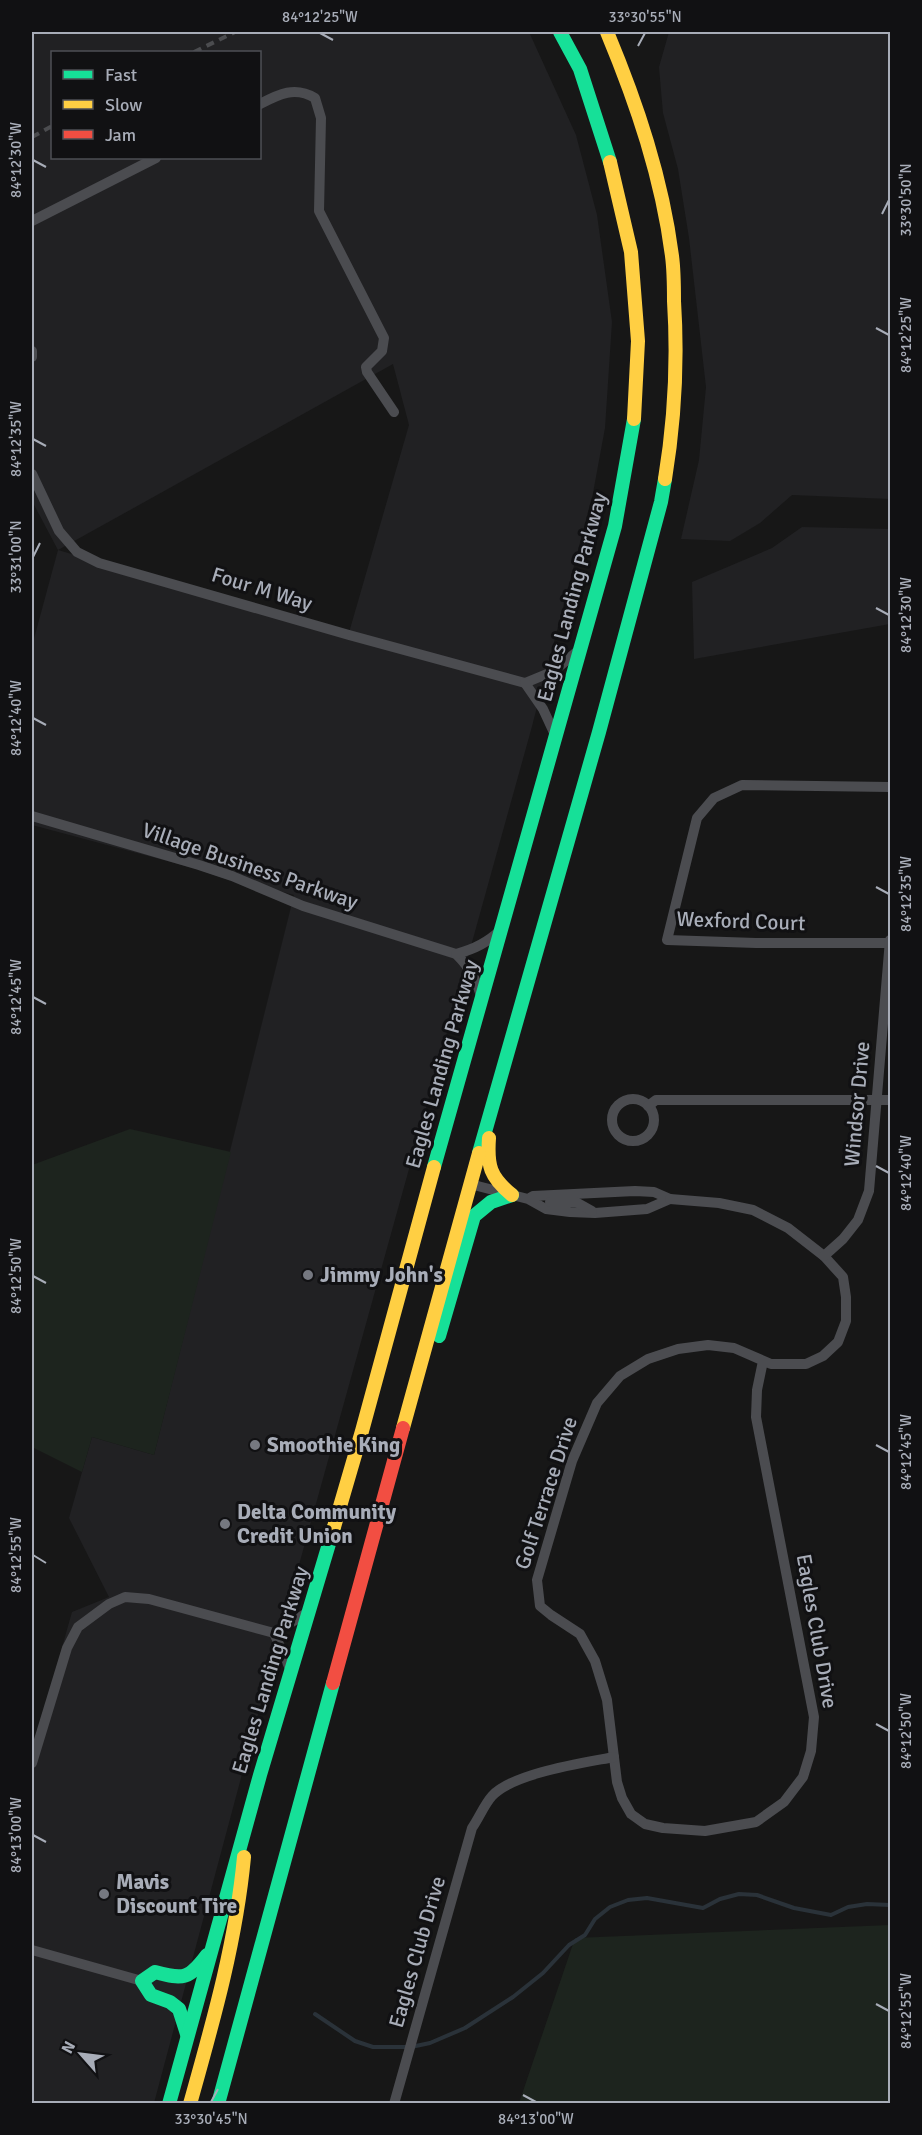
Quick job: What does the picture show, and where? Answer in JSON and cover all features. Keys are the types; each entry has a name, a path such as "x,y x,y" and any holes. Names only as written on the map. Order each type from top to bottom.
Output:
{"main road":[{"name":"Eagles Landing Parkway","path":"169,2103 247,1824 362,1431 432,1173 615,526 634,428 638,341 631,252 609,158 580,69 560,32"},
{"path":"218,2103 470,1184 662,502 673,430 677,353 672,256 654,163 630,86 607,32"},
{"path":"490,1116 489,1169 497,1183 512,1195"},
{"path":"413,1397 440,1334 474,1216 484,1205 493,1200 512,1195"},
{"path":"190,2103 230,1960 242,1892 247,1824"},
{"path":"158,2103 188,2035 179,2009 170,2002 151,1995 142,1981 155,1972 180,1979 192,1974 212,1948"}],"street":[{"path":"261,103 281,93 294,91 305,92 315,98 321,118 319,211 384,338 382,351 366,367 367,372 394,411"},
{"path":"32,221 154,159"},
{"path":"32,351 32,357"},
{"name":"Four M Way","path":"32,474 59,531 77,552 99,563 525,683"},
{"path":"556,737 543,709 525,683 555,670 581,648"},
{"name":"Wexford Court","path":"890,942 756,943 667,940 696,818 714,798 742,785 891,788"},
{"name":"Village Business Parkway","path":"32,816 199,865 303,906 456,954"},
{"path":"482,1001 478,983 469,967 456,954 474,949 490,940 503,927"},
{"name":"Windsor Drive","path":"824,1256 843,1239 858,1220 869,1191 890,942"},
{"path":"648,1106 656,1100 891,1100"},
{"path":"470,1184 530,1200 576,1202 595,1213 647,1209 670,1199"},
{"path":"530,1200 533,1196 635,1191 654,1192 670,1199"},
{"name":"Golf Terrace Drive","path":"614,1757 607,1700 595,1661 580,1634 540,1606 537,1580 572,1461 597,1403 620,1376 648,1359 678,1348 708,1345 734,1348 771,1364 806,1364 823,1356 838,1342 846,1321 843,1277 824,1256 788,1227 753,1210 719,1203 670,1199"},
{"name":"Eagles Club Drive","path":"394,2103 472,1828 493,1795 517,1781 538,1773 614,1757 617,1782 622,1798 631,1814 645,1824 705,1832 756,1822 784,1802 803,1777 811,1751 814,1717 756,1417 757,1390 763,1361"},
{"path":"32,1763 67,1648 78,1627 109,1604 125,1598 149,1599 274,1633 310,1610"},
{"path":"274,1633 291,1671"},
{"path":"32,1950 142,1981"}],"shaded area":[{"path":"32,32 529,32 576,135 597,215 612,322 605,428 593,493 531,730 272,1662 154,2103 32,2104 32,1754 72,1612 109,1597 69,1518 92,1437 154,1455 294,895 32,825 32,646 58,550 32,501","holes":["393,364 409,425 348,636 58,550"]},
{"path":"669,32 890,32 890,499 792,495 760,523 730,541 681,539 699,460 706,387 689,238 678,169 663,113 659,67"},
{"path":"802,527 890,529 890,624 694,659 692,582 772,548"},
{"path":"130,1129 231,1152 154,1455 92,1437 82,1472 32,1447 32,1165"},
{"path":"890,1925 890,2103 519,2103 575,1938"}],"waterway":[{"path":"315,2014 355,2041 373,2047 411,2047 430,2043 465,2028 513,1997 543,1973 569,1945 585,1935 595,1919 610,1907 628,1900 647,1898 703,1908 720,1899 739,1894 757,1895 794,1908 831,1915 848,1907 867,1904 890,1905"}],"railway":[{"path":"196,51 235,32"},
{"path":"32,137 51,127"}],"traffic: fast":[{"path":"560,32 580,69 610,162"},
{"path":"434,1167 615,526 634,419"},
{"path":"479,1153 599,732 661,502 665,479"},
{"path":"439,1336 474,1216 491,1202 512,1195"},
{"path":"169,2104 260,1775 334,1527"},
{"path":"218,2104 333,1683"},
{"path":"187,2034 179,2009 170,2002 151,1995 142,1981 155,1972 185,1976 195,1969 207,1955"}],"traffic: slow":[{"path":"607,32 647,142 662,198 672,256 676,368 665,479"},
{"path":"610,162 631,252 638,341 634,419"},
{"path":"489,1138 492,1170 499,1182 512,1195"},
{"path":"403,1428 479,1153"},
{"path":"334,1527 434,1167"},
{"path":"190,2104 229,1951 244,1857"}],"traffic: jam":[{"path":"333,1683 403,1428"}],"place":[{"name":"Jimmy John's","path":"308,1275"},
{"name":"Smoothie King","path":"255,1445"},
{"name":"Delta Community Credit Union","path":"225,1524"},
{"name":"Mavis Discount Tire","path":"104,1894"}]}
